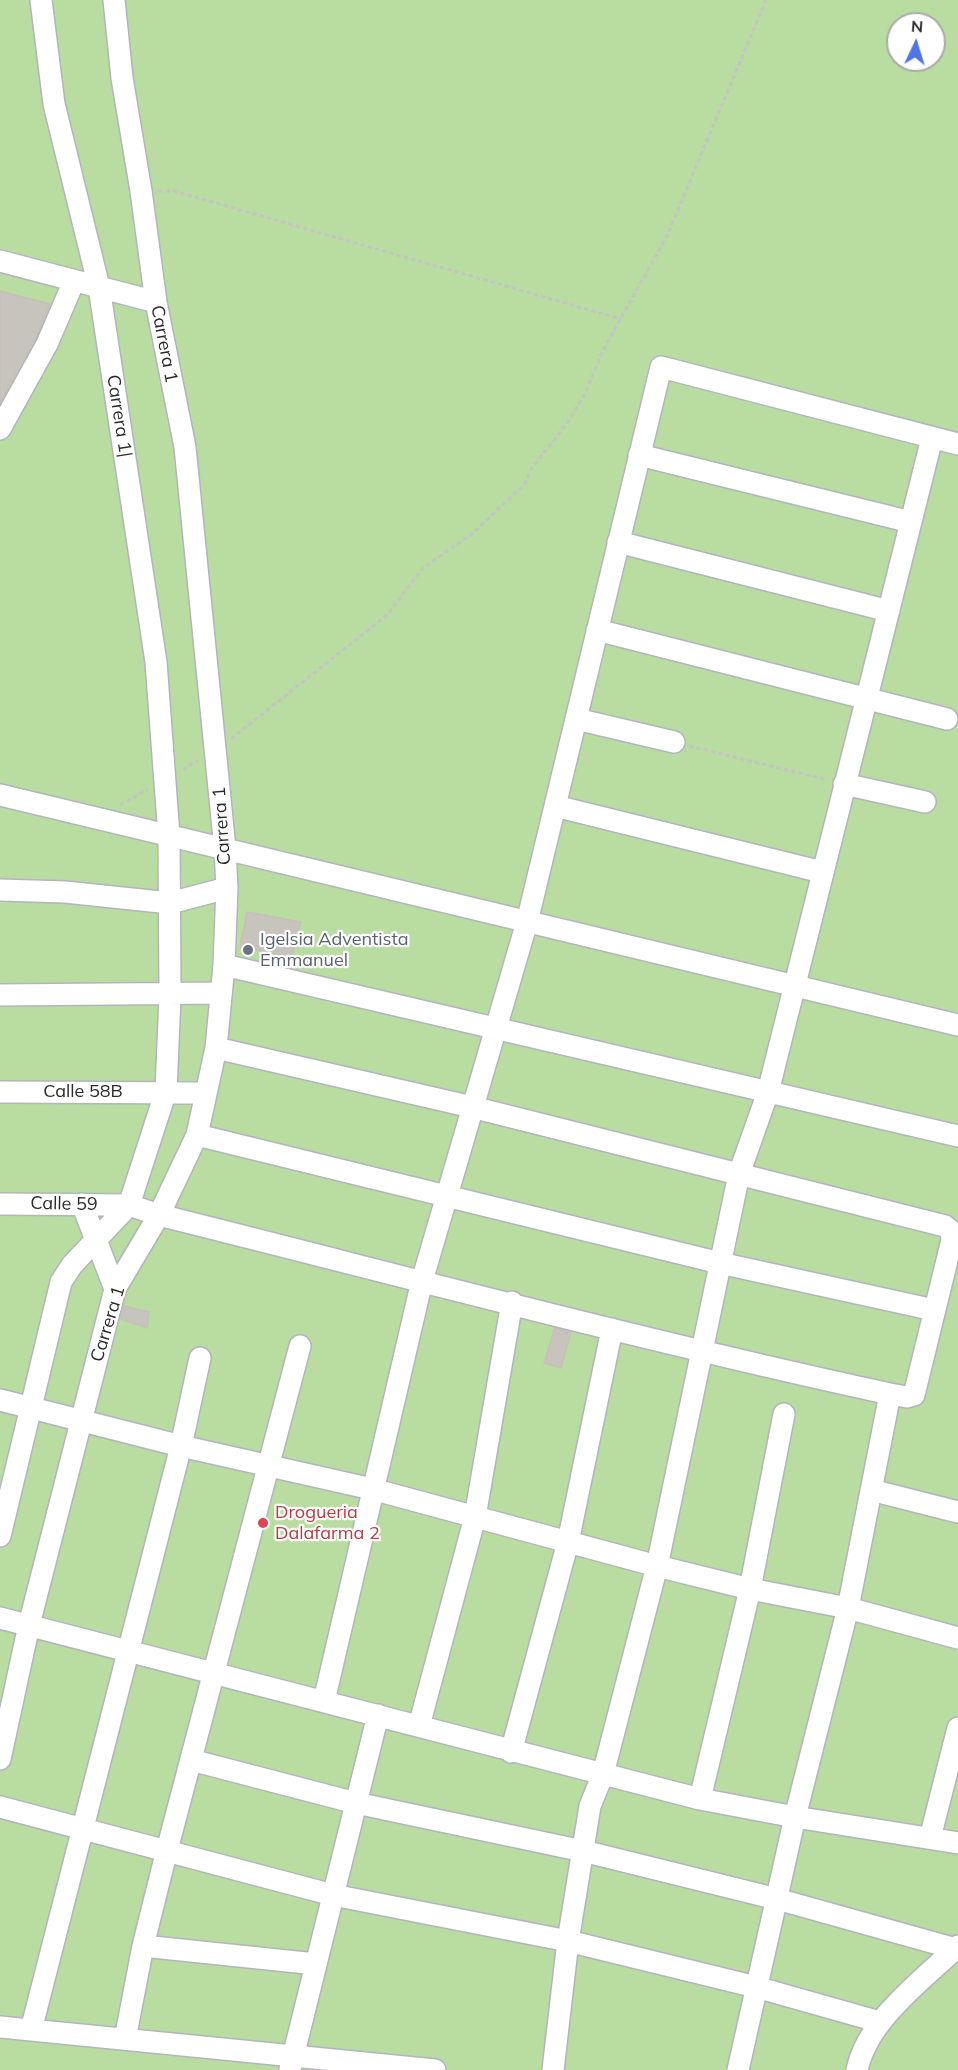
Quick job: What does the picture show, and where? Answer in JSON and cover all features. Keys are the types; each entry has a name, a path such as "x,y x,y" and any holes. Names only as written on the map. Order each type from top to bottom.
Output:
{"street":[{"name":"Carrera 1|","path":"41,0 54,104 99,287 156,662 165,781 170,903 170,996 166,1091 129,1205"},
{"name":"Carrera 1","path":"0,1759 29,1625 115,1289 159,1215 197,1135 216,1047 224,965 227,888 225,849 185,447 156,302 141,191 122,78 114,0"},
{"path":"0,261 156,302"},
{"path":"0,429 47,344 74,281"},
{"path":"324,1701 422,1281 527,922 661,367 958,444"},
{"path":"553,2070 568,1941 590,1806 603,1774 657,1566 739,1174 768,1092 932,438"},
{"path":"639,455 911,522"},
{"path":"618,542 889,611"},
{"path":"597,630 947,719"},
{"path":"576,719 674,742"},
{"path":"844,784 925,802"},
{"path":"0,795 958,1025"},
{"path":"555,806 822,872"},
{"path":"0,890 65,892 170,903 227,888"},
{"path":"224,965 958,1136"},
{"path":"0,995 170,996 221,993"},
{"path":"216,1047 472,1107 945,1226 951,1231 952,1240 914,1395 907,1397 890,1394 848,1608 795,1817 738,2070"},
{"name":"Calle 58B","path":"0,1092 166,1091 206,1093"},
{"path":"197,1135 720,1263 934,1310"},
{"name":"Calle 59","path":"0,1204 129,1205 159,1215 512,1302 700,1353 890,1394"},
{"path":"82,1204 115,1289"},
{"path":"0,1536 61,1282 72,1265 129,1205"},
{"path":"419,1726 474,1517 512,1302"},
{"path":"511,1752 568,1542 612,1329"},
{"path":"125,2039 142,1946 166,1850 215,1673 300,1346"},
{"path":"31,2030 182,1446 200,1358"},
{"path":"0,1400 182,1446 270,1464 372,1489 657,1566 750,1589 848,1608 958,1638"},
{"path":"700,1799 750,1589 784,1414"},
{"path":"871,1490 958,1512"},
{"path":"0,1618 378,1715 511,1752 700,1799 958,1843"},
{"path":"292,2063 378,1715"},
{"path":"930,1838 958,1728"},
{"path":"191,1760 356,1803 583,1851 777,1899 957,1948"},
{"path":"0,1807 333,1895 568,1941 756,1987 880,2022"},
{"path":"142,1946 316,1964"},
{"path":"857,2070 859,2060 880,2022 957,1948"},
{"path":"0,2026 125,2039 292,2063 435,2070"}],"path":[{"path":"99,819 124,802 165,781 255,723 387,615 422,569 473,533 524,485 532,468 568,422 586,392 603,350 667,236 766,0"},
{"path":"174,191 621,319"},
{"path":"674,742 844,784"}],"green space":[{"path":"0,0 958,0 958,2070 0,2070"}],"building":[{"path":"0,291 50,304 36,338 0,403"},
{"path":"247,912 301,922 292,957 240,947"},
{"path":"124,1306 149,1312 147,1328 121,1319"},
{"path":"555,1328 571,1332 561,1368 544,1363"}],"place":[{"name":"Igelsia Adventista Emmanuel","path":"248,950"},
{"name":"Drogueria Dalafarma 2","path":"263,1523"}]}
